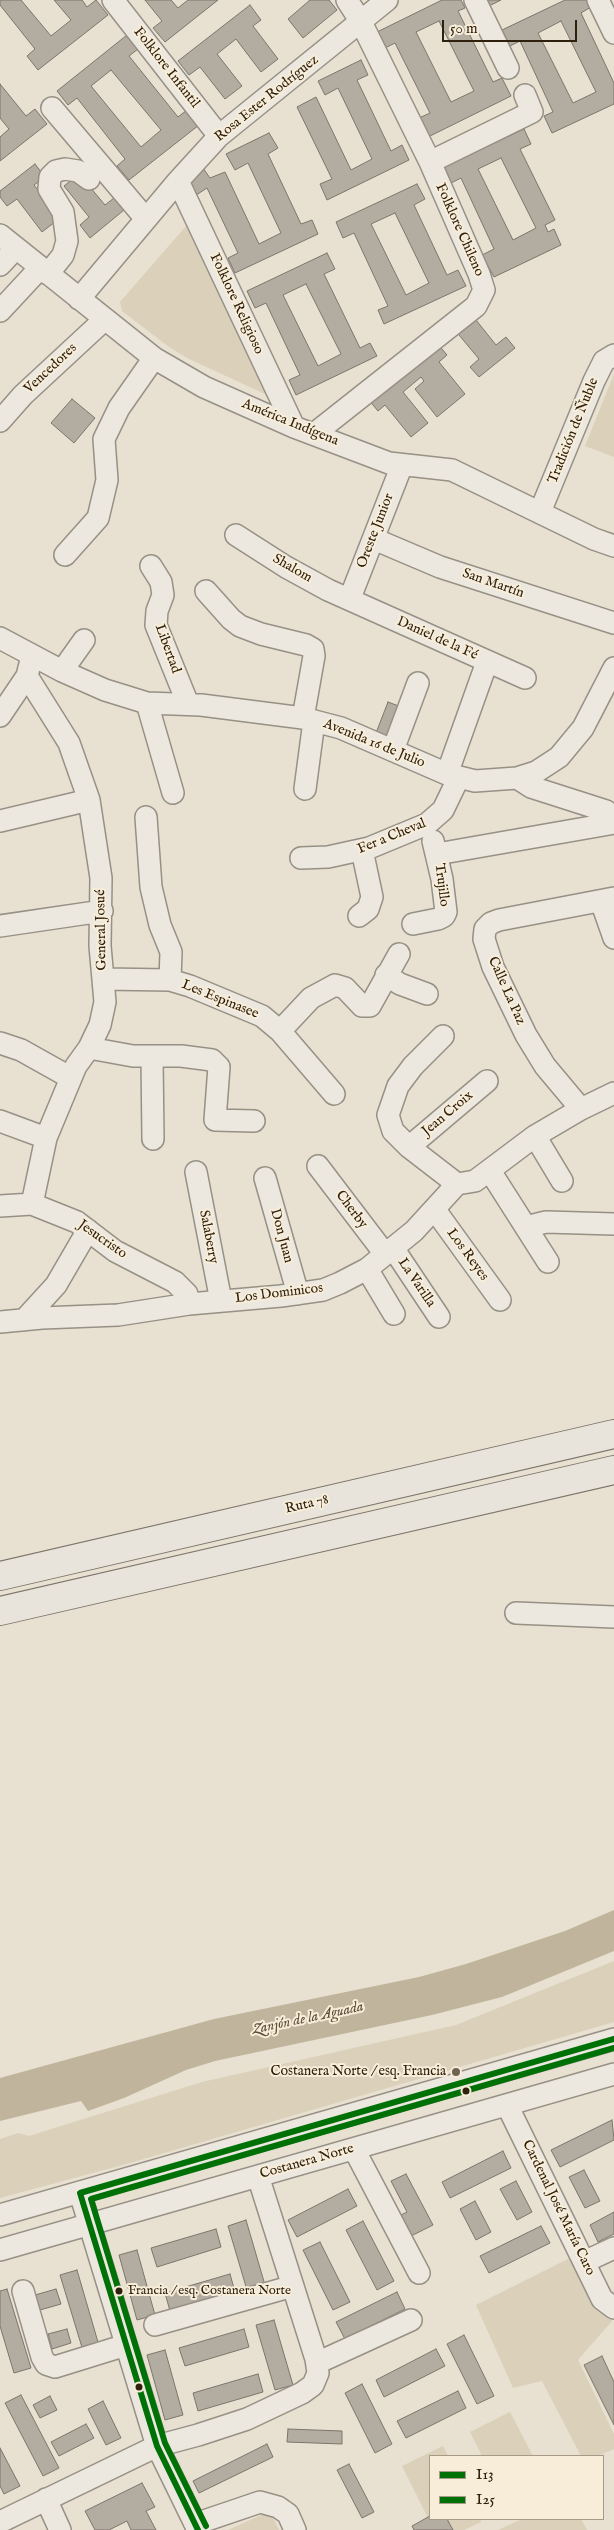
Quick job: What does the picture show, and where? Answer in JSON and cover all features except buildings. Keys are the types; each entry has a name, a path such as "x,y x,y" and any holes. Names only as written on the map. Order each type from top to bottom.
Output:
{"highway":[{"name":"Ruta 78","path":"0,1576 614,1434"},
{"path":"0,1611 614,1470"}],"street":[{"name":"Folklore Infantil","path":"113,0 220,136"},
{"name":"Folklore Chileno","path":"314,434 476,306 484,290 480,274 430,162 361,22 346,0"},
{"name":"Rosa Ester Rodríguez","path":"79,298 178,181 220,136 387,0"},
{"path":"474,0 508,68"},
{"path":"598,0 614,33"},
{"path":"430,162 532,112 525,95"},
{"path":"52,108 146,219"},
{"path":"0,311 63,256 67,241 63,212 49,189 50,177 56,171 65,169 78,171 89,179"},
{"name":"Folklore Religioso","path":"178,181 294,427"},
{"path":"0,265 8,242"},
{"name":"América Indígena","path":"8,242 154,358 204,387 294,427 389,463 452,470 594,539 614,546"},
{"name":"Vencedores","path":"0,421 23,395 104,320"},
{"name":"Tradición de Ñuble","path":"540,512 594,381 604,361 614,355"},
{"path":"65,555 98,518 107,480 104,440 119,408 154,358"},
{"name":"Oreste Junior","path":"350,598 402,464"},
{"name":"Shalom","path":"236,535 286,567 328,590 350,598"},
{"name":"San Martín","path":"374,538 440,567 614,623"},
{"name":"Libertad","path":"152,566 161,582 163,595 157,611 156,625 188,704"},
{"path":"206,591 231,619 240,626 306,645 312,649 314,656 308,719 305,789"},
{"name":"Daniel de la Fé","path":"350,598 525,678"},
{"name":"Avenida 16 de Julio","path":"0,638 30,666 62,671 105,690 147,703 188,704 267,712 308,719 341,728 453,776 493,782 517,778 543,768 568,748 583,728 614,668"},
{"path":"62,671 84,640"},
{"name":"Fer a Cheval","path":"301,858 328,857 362,850 427,824 442,810 487,662"},
{"path":"0,716 30,666"},
{"name":"General Josué","path":"30,666 69,744 89,800 99,859 102,910 100,946 104,1014 89,1048 71,1078 46,1138 32,1204"},
{"path":"393,750 418,683"},
{"path":"147,703 173,793"},
{"path":"517,778 531,787 606,811 614,818"},
{"path":"0,821 89,800"},
{"path":"146,817 150,887 160,925 171,952 170,980"},
{"path":"437,854 614,823"},
{"name":"Trujillo","path":"413,924 438,919 444,916 446,912 437,854 427,824"},
{"path":"359,916 368,910 372,897 362,850"},
{"path":"608,899 614,938"},
{"name":"Calle La Paz","path":"581,1109 545,1066 508,1003 484,939 485,929 491,923 499,920 608,899"},
{"path":"0,926 102,910"},
{"path":"280,1032 312,998 335,985 345,988 362,1006 370,1006 399,954"},
{"path":"386,975 407,987 427,994"},
{"name":"Les Espinasee","path":"103,979 170,980 190,986 262,1016 280,1032 334,1094"},
{"path":"443,1036 413,1066 398,1086 388,1115 393,1131 409,1147 457,1184 475,1181 535,1136 581,1109 614,1093"},
{"path":"0,1043 21,1050 71,1078"},
{"path":"89,1048 109,1053 152,1058 181,1056 216,1062 219,1071 215,1120 254,1121"},
{"path":"152,1058 153,1139"},
{"name":"Jean Croix","path":"409,1147 487,1081"},
{"path":"0,1122 46,1138"},
{"path":"535,1136 562,1181"},
{"name":"Cherby","path":"318,1166 389,1251"},
{"path":"490,1171 548,1262"},
{"name":"Salaberry","path":"196,1172 220,1301"},
{"name":"Don Juan","path":"265,1178 298,1294"},
{"name":"Los Dominicos","path":"0,1322 118,1315 190,1304 323,1290 367,1269 414,1232 457,1184"},
{"name":"Jesucristo","path":"0,1206 32,1204 77,1222 136,1264 175,1282 187,1294 190,1304"},
{"name":"Los Reyes","path":"435,1210 500,1300"},
{"path":"526,1227 546,1222 614,1224"},
{"path":"24,1320 56,1285 88,1230"},
{"name":"La Varilla","path":"389,1251 439,1317"},
{"path":"367,1269 394,1314"},
{"path":"516,1613 614,1618"},
{"path":"0,2215 614,2039"},
{"name":"Costanera Norte","path":"0,2250 614,2074"},
{"name":"Cardenal José María Caro","path":"507,2105 602,2298 614,2308"},
{"path":"354,2148 419,2273"},
{"path":"0,2522 157,2446 225,2427 302,2393 312,2385 316,2379 317,2363 258,2176"},
{"path":"80,2193 157,2446 196,2527 260,2502 278,2507 288,2514 294,2530"},
{"path":"584,2262 614,2248"},
{"path":"156,2325 293,2286"},
{"path":"23,2291 42,2357 46,2364 54,2367 126,2346"},
{"path":"317,2363 410,2320"},
{"path":"46,2499 60,2530"}],"shaded area":[{"path":"193,218 280,401 189,359 169,347 122,311 120,302"},
{"path":"614,374 614,457 585,446"},
{"path":"614,1961 614,2022 130,2163 0,2198 0,2139 18,2133 29,2136 202,2082 456,2025"},
{"path":"572,2257 612,2321 578,2360 614,2434 614,2449 600,2455 580,2455 542,2381 513,2388 476,2305"},
{"path":"510,2412 532,2455 482,2455 470,2432"},
{"path":"443,2446 448,2455 429,2455 429,2520 402,2466"},
{"path":"270,2511 279,2530 228,2530"},
{"path":"429,2520 480,2520 481,2522 464,2530 434,2530"},
{"path":"520,2520 582,2520 587,2530 498,2530"}],"water":[{"name":"Zanjón de la Aguada","path":"614,1910 614,1951 502,1997 432,2015 215,2061 186,2070 124,2098 88,2111 81,2101 0,2121 0,2078 214,2019 419,1977 466,1964 565,1931"}],"transit line":[{"name":"I13","path":"198,2530 157,2446 80,2193 614,2039"},
{"name":"I25","path":"206,2526 165,2443 91,2199 614,2048"}],"place":[{"name":"Costanera Norte / esq. Francia","path":"456,2072"},
{"name":"Francia / esq. Costanera Norte","path":"119,2291"}]}
